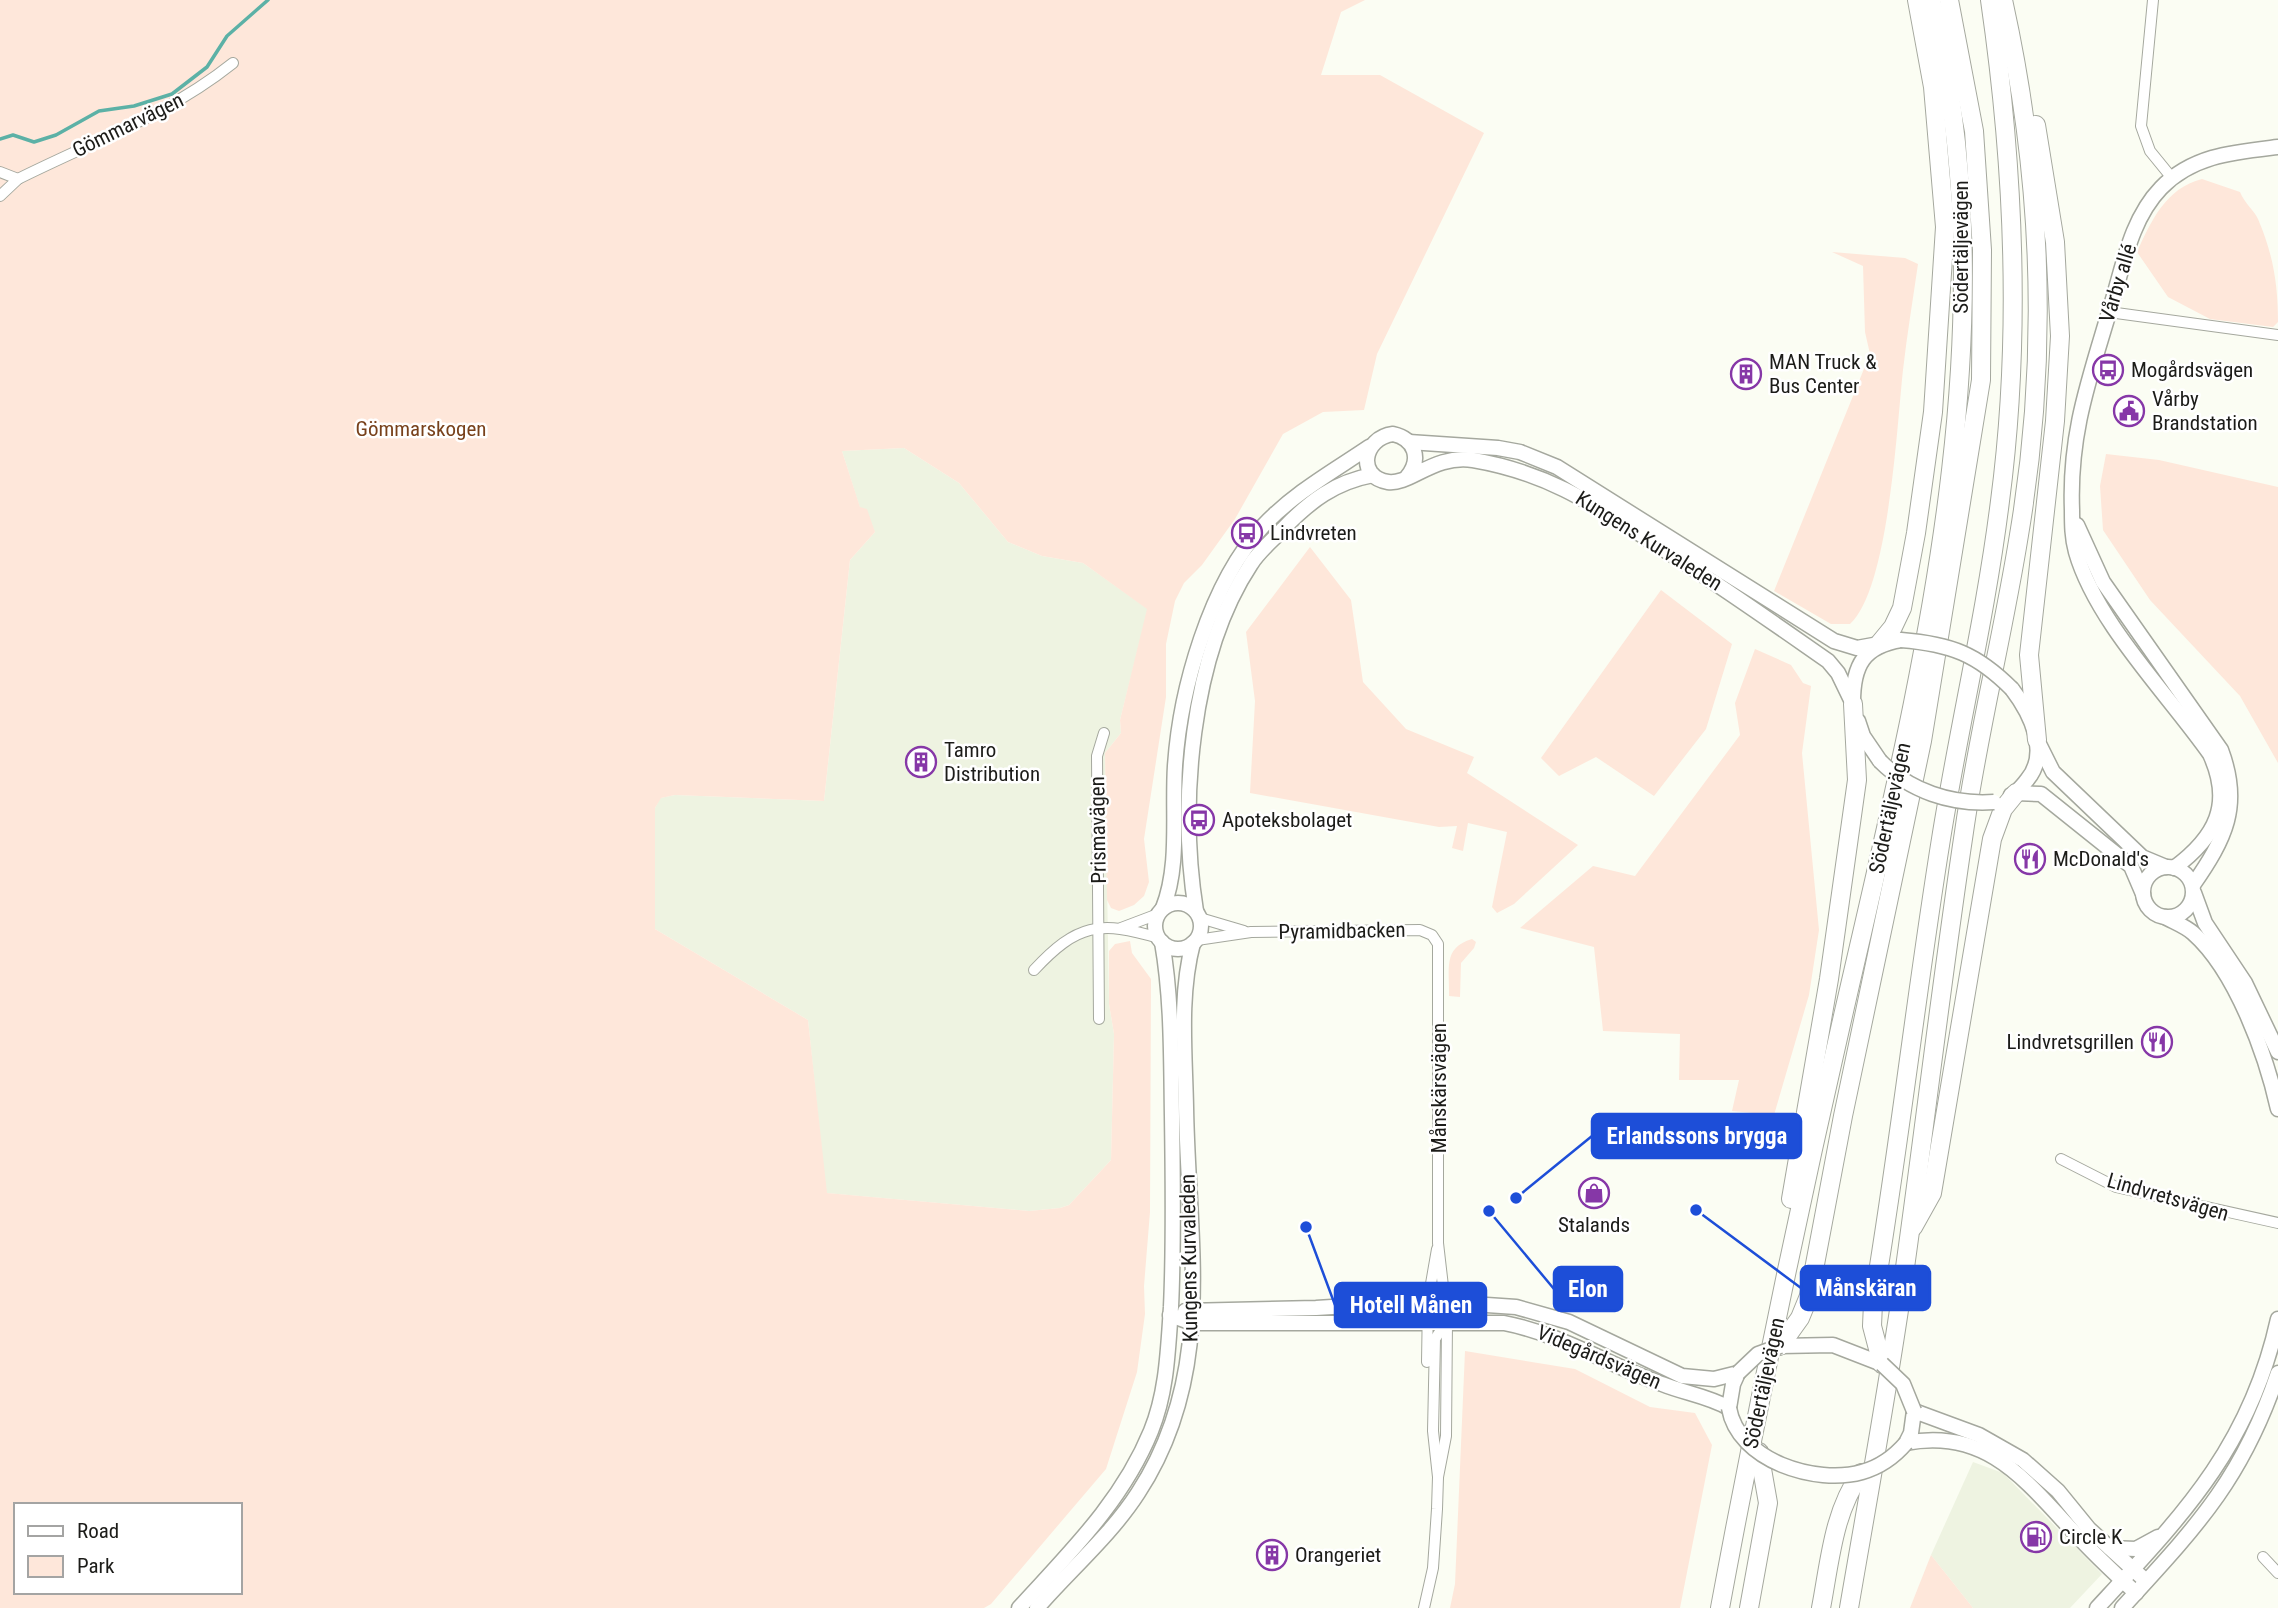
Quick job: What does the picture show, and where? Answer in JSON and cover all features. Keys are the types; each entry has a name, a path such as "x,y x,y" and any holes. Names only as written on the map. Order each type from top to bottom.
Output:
{"highway":[{"path":"1879,644 1894,627 1902,608 1916,533 1933,412 1945,227 1933,87 1917,0"},
{"name":"Södertäljevägen","path":"1720,1608 1778,1320 1905,737 1940,548 1955,430 1965,276 1963,196 1943,49 1931,0"},
{"path":"1780,1346 1800,1318 1809,1296 1922,741 1981,380 1982,250 1974,131 1949,0"},
{"path":"1882,1364 1872,1326 1882,1249 1941,840 1998,513 2009,419 2014,252 2012,196 2001,76 1990,0"},
{"path":"1849,1608 1884,1410 1964,830 2020,534 2034,417 2039,323 2038,250 2027,126 2003,0"},
{"path":"2014,53 2044,158 2058,290 2060,336 2055,421 2029,655 2037,740"},
{"path":"1778,1320 1782,1254 1829,979 1857,780 1853,704"},
{"path":"1908,1236 1932,1193 1992,839 2003,809 2016,793"},
{"path":"1749,1608 1768,1503 1759,1452"},
{"path":"1821,1608 1837,1520 1849,1491 1861,1473"}],"street":[{"path":"2153,0 2141,126 2150,151 2172,178"},
{"name":"Gömmarvägen","path":"0,196 18,179 156,115 200,89 233,63"},
{"name":"Vårby allé","path":"2170,867 2201,846 2214,827 2220,800 2218,774 2210,754 2110,621 2088,585 2076,551 2069,477 2076,430 2139,218 2172,178 2210,158 2278,147"},
{"path":"0,172 18,179"},
{"path":"2109,312 2278,335"},
{"path":"1034,970 1057,945 1074,933 1120,928 1160,940 1178,949 1195,942 1200,933 1189,871 1189,769 1197,713 1232,598 1252,562 1297,514 1323,492 1352,479 1373,475 1392,483 1407,477 1415,463 1409,442 1393,434 1384,435 1317,480 1263,526 1238,557 1220,591 1184,705 1175,764 1171,884 1155,928 1160,940"},
{"name":"Kungens Kurvaleden","path":"1409,442 1498,448 1520,452 1557,467 1834,641 1857,648 1879,644"},
{"path":"1369,447 1367,463 1373,475"},
{"name":"Kungens Kurvaleden","path":"1407,477 1432,464 1451,459 1470,460 1547,479 1576,493 1723,587 1828,661 1838,673 1853,704"},
{"name":"Vårby allé","path":"2072,510 2103,582 2221,750 2230,772 2232,796 2228,822 2220,843 2193,889"},
{"path":"2037,740 2032,774 2016,793 1994,803 1944,799 1901,780 1880,761 1863,736 1853,704 1855,673 1865,657 1879,644 1901,640 1931,643 1971,656 1987,665 2012,689 2030,719 2053,772 2142,857 2182,871 2193,889 2205,923 2260,1010 2278,1052"},
{"name":"Prismavägen","path":"1099,1019 1097,756 1104,733"},
{"path":"2016,793 2041,794 2131,866 2149,909 2193,933 2231,985 2255,1035 2278,1109"},
{"path":"2143,894 2150,876 2170,867"},
{"path":"2165,917 2185,911 2193,889"},
{"path":"1120,928 1182,903 1198,915"},
{"name":"Pyramidbacken","path":"1198,915 1251,932"},
{"name":"Pyramidbacken","path":"1195,942 1251,932 1420,930 1432,935"},
{"name":"Månskärsvägen","path":"1424,1608 1433,1568 1438,1477 1446,1436 1447,1321 1438,1243 1439,950 1432,935"},
{"name":"Kungens Kurvaleden","path":"1018,1608 1110,1506 1152,1429 1163,1389 1170,1315 1172,1142 1170,1018 1160,940"},
{"name":"Kungens Kurvaleden","path":"1037,1608 1122,1514 1155,1465 1183,1392 1189,1367 1193,1316 1185,979 1195,942"},
{"name":"Lindvretsvägen","path":"2061,1159 2116,1187 2278,1223"},
{"name":"Månskärsvägen","path":"1438,1243 1427,1321 1427,1430 1438,1477"},
{"name":"Videgårdsvägen","path":"1193,1316 1428,1301 1516,1307 1586,1330 1682,1376 1714,1379 1734,1374"},
{"name":"Videgårdsvägen","path":"1170,1315 1504,1323 1549,1334 1663,1385 1726,1407"},
{"path":"2096,1608 2177,1522 2202,1491 2238,1430 2255,1391 2278,1318"},
{"path":"1833,1345 1882,1364 1903,1384 1914,1411 1912,1433 1892,1459 1861,1473 1812,1473 1781,1464 1759,1452 1734,1424 1726,1407 1734,1374 1758,1354 1780,1346 1833,1345"},
{"path":"2122,1608 2200,1522 2234,1474 2261,1424 2278,1373"},
{"path":"1914,1411 1979,1435 2023,1460 2042,1474 2089,1530 2146,1581"},
{"path":"1906,1443 1929,1439 1946,1440 2000,1461 2049,1501 2067,1525 2136,1593"},
{"path":"2110,1548 2124,1550 2146,1545 2177,1522"},
{"path":"2263,1558 2278,1573"}],"shaded area":[{"path":"904,448 959,483 1008,542 1042,556 1083,563 1148,609 1120,720 1121,733 1105,753 1109,1004 1114,1034 1111,1160 1069,1205 1060,1208 1029,1211 826,1193 808,1020 655,929 655,808 660,798 675,795 824,801 850,560 875,532 860,508 842,451"},
{"path":"1973,1462 2003,1473 2102,1574 2070,1608 1973,1608 1931,1555"}],"green space":[{"name":"Gömmarskogen","path":"0,0 1365,0 1341,12 1321,75 1380,75 1484,133 1377,354 1364,410 1323,412 1283,434 1235,519 1202,565 1184,583 1175,601 1166,644 1166,697 1144,839 1149,882 1144,896 1134,905 1119,911 1111,908 1107,900 1105,753 1121,733 1120,720 1147,609 1083,563 1042,556 1008,542 959,483 904,448 842,451 860,507 867,509 875,532 850,560 824,801 675,795 661,798 655,808 655,929 808,1020 827,1193 1029,1211 1069,1205 1111,1160 1114,1034 1109,1004 1109,951 1115,944 1130,941 1132,953 1151,979 1150,1212 1144,1286 1145,1314 1137,1372 1106,1469 991,1604 984,1608 0,1608"},
{"path":"2202,179 2240,192 2258,219 2276,282 2278,322 2273,327 2210,319 2168,297 2137,252 2154,218 2169,198 2189,183"},
{"path":"1832,252 1905,258 1918,264 1882,542 1874,577 1863,605 1850,624 1831,624 1774,591 1870,354 1865,332 1863,266"},
{"path":"2106,454 2159,460 2278,487 2278,763 2240,696 2150,600 2103,530 2100,486"},
{"path":"1310,547 1351,600 1363,682 1406,729 1474,757 1467,773 1578,845 1514,904 1497,913 1492,907 1507,832 1468,823 1463,851 1452,848 1457,826 1439,827 1250,793 1255,701 1246,632"},
{"path":"1661,590 1732,644 1706,729 1654,796 1596,757 1559,776 1541,758"},
{"path":"1755,649 1791,665 1803,683 1811,686 1802,753 1819,930 1809,995 1774,1115 1732,1111 1739,1080 1679,1080 1680,1034 1603,1031 1594,947 1520,928 1593,866 1635,876 1740,735 1735,703"},
{"path":"1472,939 1476,942 1474,948 1461,963 1460,997 1449,996 1452,954 1462,943"},
{"path":"1465,1351 1575,1369 1650,1407 1695,1413 1712,1445 1680,1608 1450,1608 1455,1584"},
{"path":"1931,1555 1973,1608 1910,1608"}],"waterway":[{"path":"0,139 13,135 34,142 56,135 99,111 134,106 172,94 207,67 227,36 268,0"}],"place":[{"name":"Mogårdsvägen","path":"2108,370"},
{"name":"MAN Truck & Bus Center","path":"1746,374"},
{"name":"Vårby Brandstation","path":"2129,411"},
{"name":"Lindvreten","path":"1247,533"},
{"name":"Tamro Distribution","path":"921,762"},
{"name":"Apoteksbolaget","path":"1199,820"},
{"name":"McDonald's","path":"2030,859"},
{"name":"Lindvretsgrillen","path":"2157,1042"},
{"name":"Stalands","path":"1594,1193"},
{"name":"Erlandssons brygga","path":"1516,1198"},
{"name":"Månskäran","path":"1696,1210"},
{"name":"Elon","path":"1489,1211"},
{"name":"Hotell Månen","path":"1306,1227"},
{"name":"Circle K","path":"2036,1537"},
{"name":"Orangeriet","path":"1272,1555"}]}
